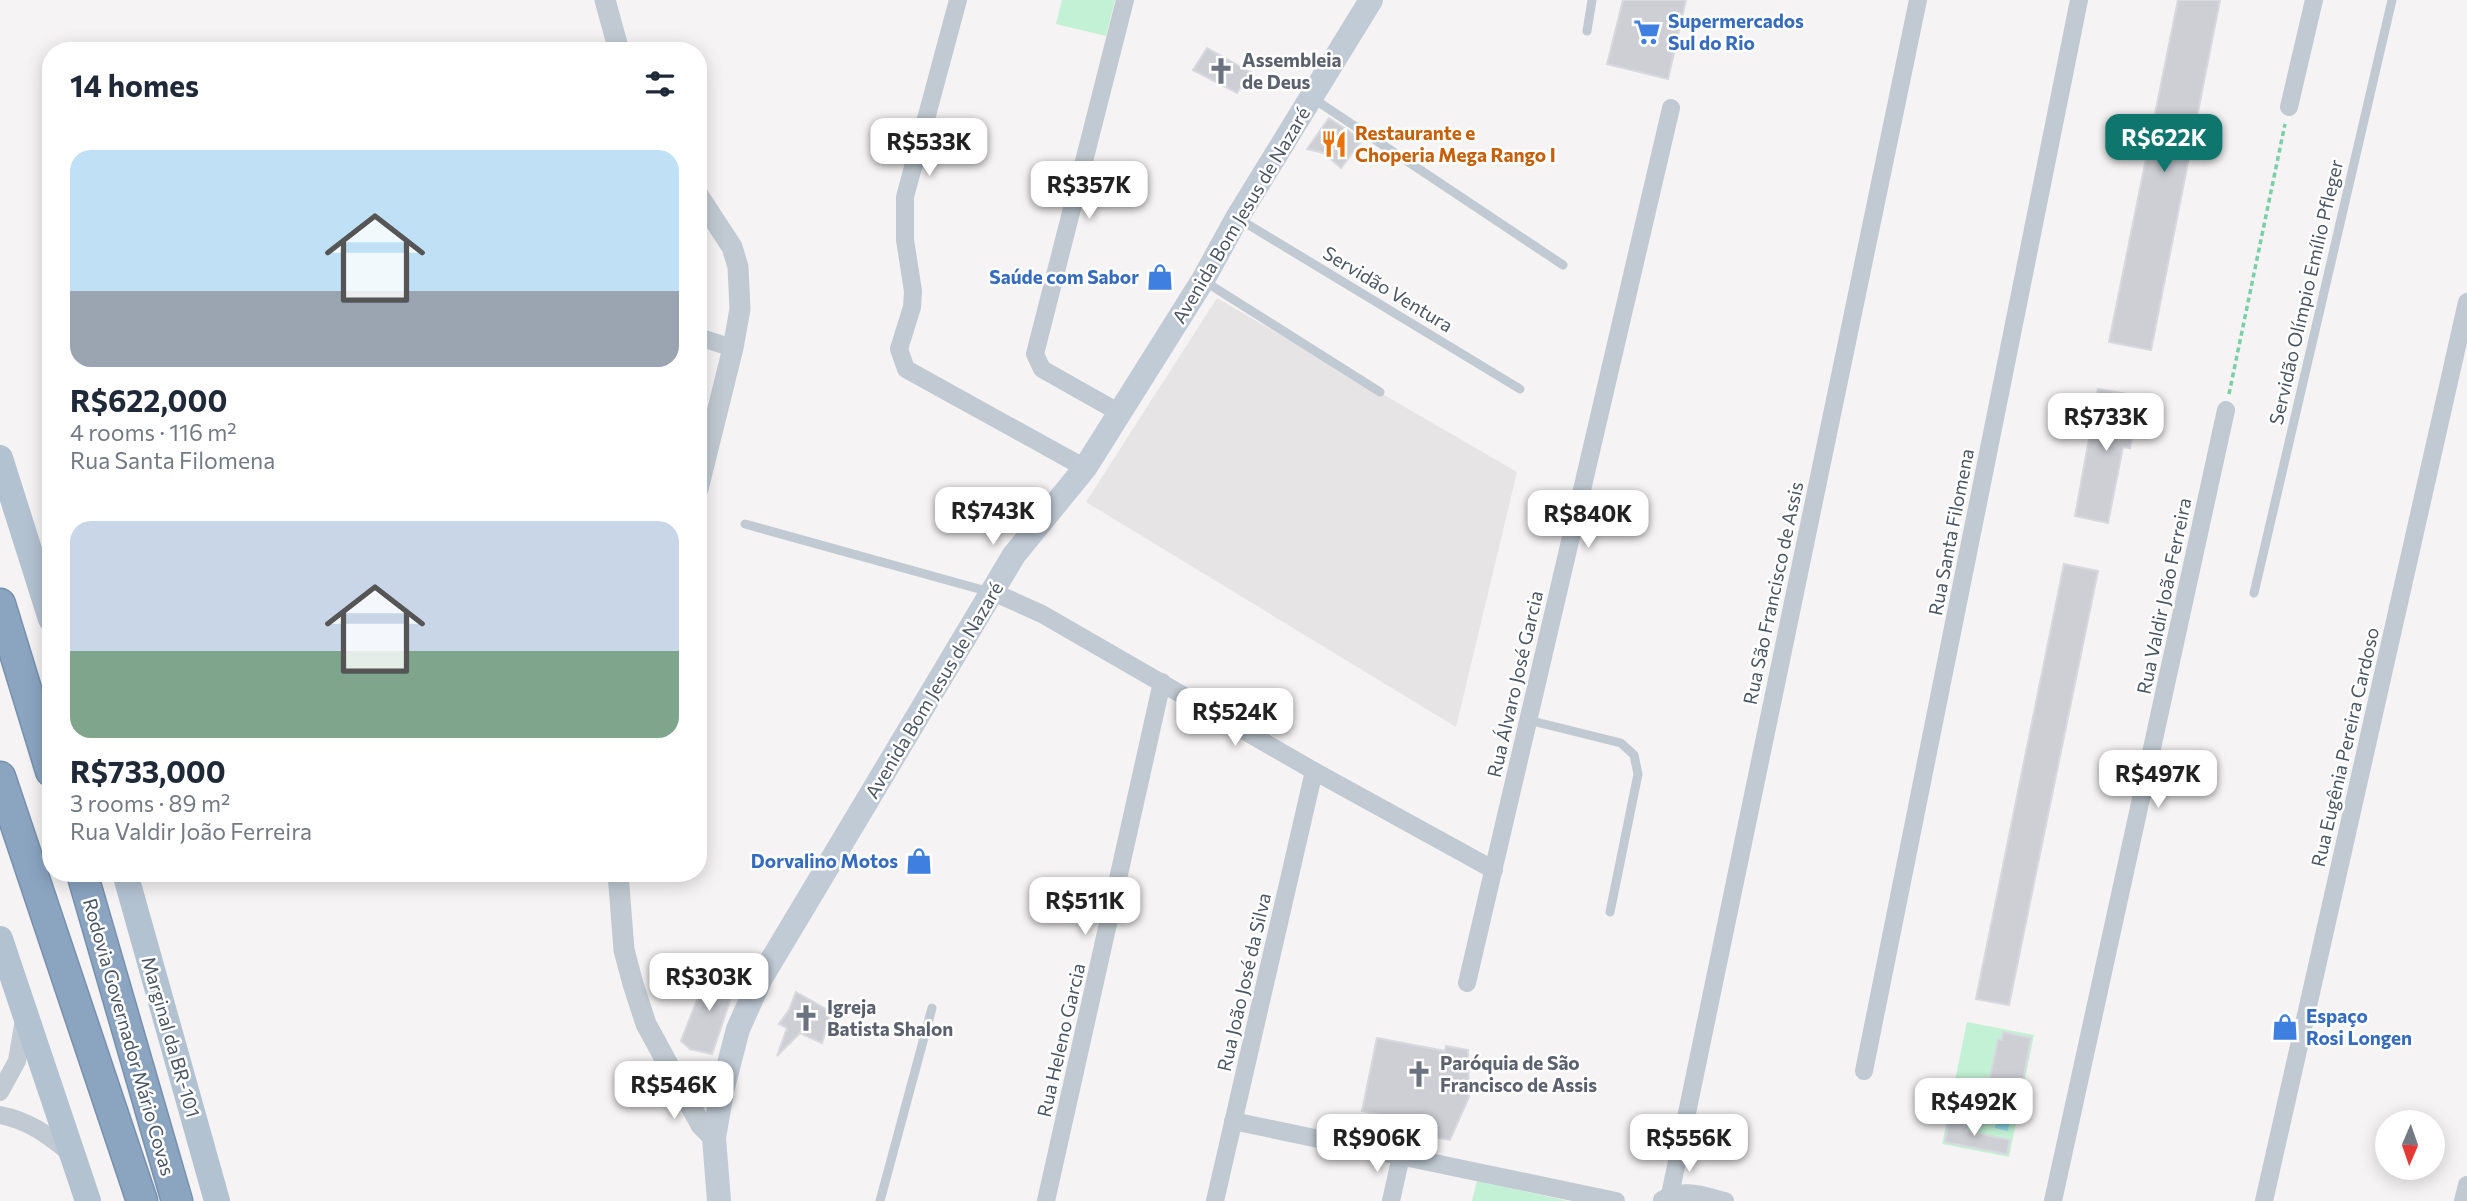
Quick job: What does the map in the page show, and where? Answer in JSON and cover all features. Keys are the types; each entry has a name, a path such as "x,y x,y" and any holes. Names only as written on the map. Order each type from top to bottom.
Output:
{"highway":[{"path":"0,604 42,742"},
{"name":"Rodovia Governador Mário Covas","path":"0,777 142,1201"},
{"name":"Rodovia Governador Mário Covas","path":"85,882 177,1201"}],"main road":[{"name":"Avenida Bom Jesus de Nazaré","path":"719,1201 714,1138 722,1091 738,1029 761,978 1014,555 1085,468 1203,280 1237,218 1371,0"},
{"path":"0,458 42,591"},
{"name":"Marginal da BR-101","path":"128,882 217,1201"},
{"path":"0,939 88,1201"}],"street":[{"path":"605,0 617,42"},
{"path":"958,0 905,197 905,240 913,291 912,307 899,349 906,369 1085,468"},
{"path":"1120,413 1042,369 1035,354 1125,0"},
{"name":"Rua São Francisco de Assis","path":"1665,1198 1918,0"},
{"name":"Rua Santa Filomena","path":"1864,1071 2079,0"},
{"path":"2288,107 2314,0"},
{"name":"Rua Álvaro José Garcia","path":"1467,983 1671,108"},
{"path":"707,208 732,247 737,267 740,309 707,453"},
{"name":"Rua Eugênia Pereira Cardoso","path":"2264,1201 2467,302"},
{"path":"707,340 733,348"},
{"name":"Rua Valdir João Ferreira","path":"2053,1201 2226,410"},
{"path":"993,592 1042,614 1314,771 1493,870"},
{"name":"Rua Heleno Garcia","path":"1046,1201 1162,682"},
{"name":"Rua João José da Silva","path":"1215,1201 1314,771"},
{"path":"619,882 624,950 646,1024 701,1125 714,1138"},
{"path":"0,1092 17,1061 25,1012"},
{"path":"672,1074 705,1088 722,1091"},
{"path":"0,1115 47,1133 73,1156"},
{"path":"1233,1121 1616,1201"},
{"path":"1391,1201 1401,1156"},
{"path":"2463,1201 2467,1185"},
{"path":"1665,1198 1696,1194 1726,1201"}],"lane":[{"path":"1587,31 1592,0"},
{"name":"Servidão Olímpio Emílio Pfleger","path":"2254,593 2392,0"},
{"path":"1313,98 1563,265"},
{"name":"Servidão Ventura","path":"1237,218 1520,389"},
{"path":"1203,280 1380,392"},
{"path":"746,524 993,592"},
{"path":"1528,720 1621,743 1634,755 1638,774 1610,912"},
{"path":"880,1201 932,1008"}],"path":[{"path":"2226,410 2288,107"}],"shaded area":[{"path":"1217,298 1517,472 1456,727 1086,502"}],"green space":[{"path":"1062,0 1115,0 1106,36 1056,24"},
{"path":"1967,1022 2034,1035 2009,1157 1942,1144"},
{"path":"1477,1181 1568,1201 1472,1201"}],"water":[{"path":"2002,1096 2014,1098 2008,1131 1995,1128"}],"building":[{"name":"Supermercados Sul do Rio","path":"1623,0 1686,0 1668,79 1607,64"},
{"path":"2178,0 2220,0 2151,350 2109,342"},
{"name":"Assembleia de Deus","path":"1207,48 1250,72 1237,93 1193,70"},
{"name":"Restaurante e Choperia Mega Rango I","path":"1329,118 1362,140 1341,168 1324,153 1307,149"},
{"path":"2098,389 2139,396 2130,448 2123,447 2108,523 2075,516"},
{"path":"2064,564 2098,571 2009,1005 1976,999"},
{"path":"708,972 738,977 712,1054 690,1049 681,1041"},
{"name":"Igreja Batista Shalon","path":"796,992 831,1012 822,1043 800,1033 777,1056 787,1028 779,1024 789,1010"},
{"path":"2003,1032 2031,1038 2021,1090 1989,1083 1998,1039 2002,1040"},
{"name":"Paróquia de São Francisco de Assis","path":"1377,1038 1445,1051 1446,1046 1468,1050 1469,1097 1450,1140 1428,1136 1430,1125 1362,1111"},
{"path":"1949,1118 1965,1121 1966,1131 2010,1140 2007,1154 1945,1142"}],"place":[{"name":"Supermercados Sul do Rio","path":"1647,32"},
{"name":"Assembleia de Deus","path":"1221,71"},
{"name":"Restaurante e Choperia Mega Rango I","path":"1334,144"},
{"name":"Saúde com Sabor","path":"1160,277"},
{"name":"Dorvalino Motos","path":"919,861"},
{"name":"Igreja Batista Shalon","path":"806,1018"},
{"name":"Espaço Rosi Longen","path":"2285,1027"},
{"name":"Paróquia de São Francisco de Assis","path":"1419,1074"}]}
